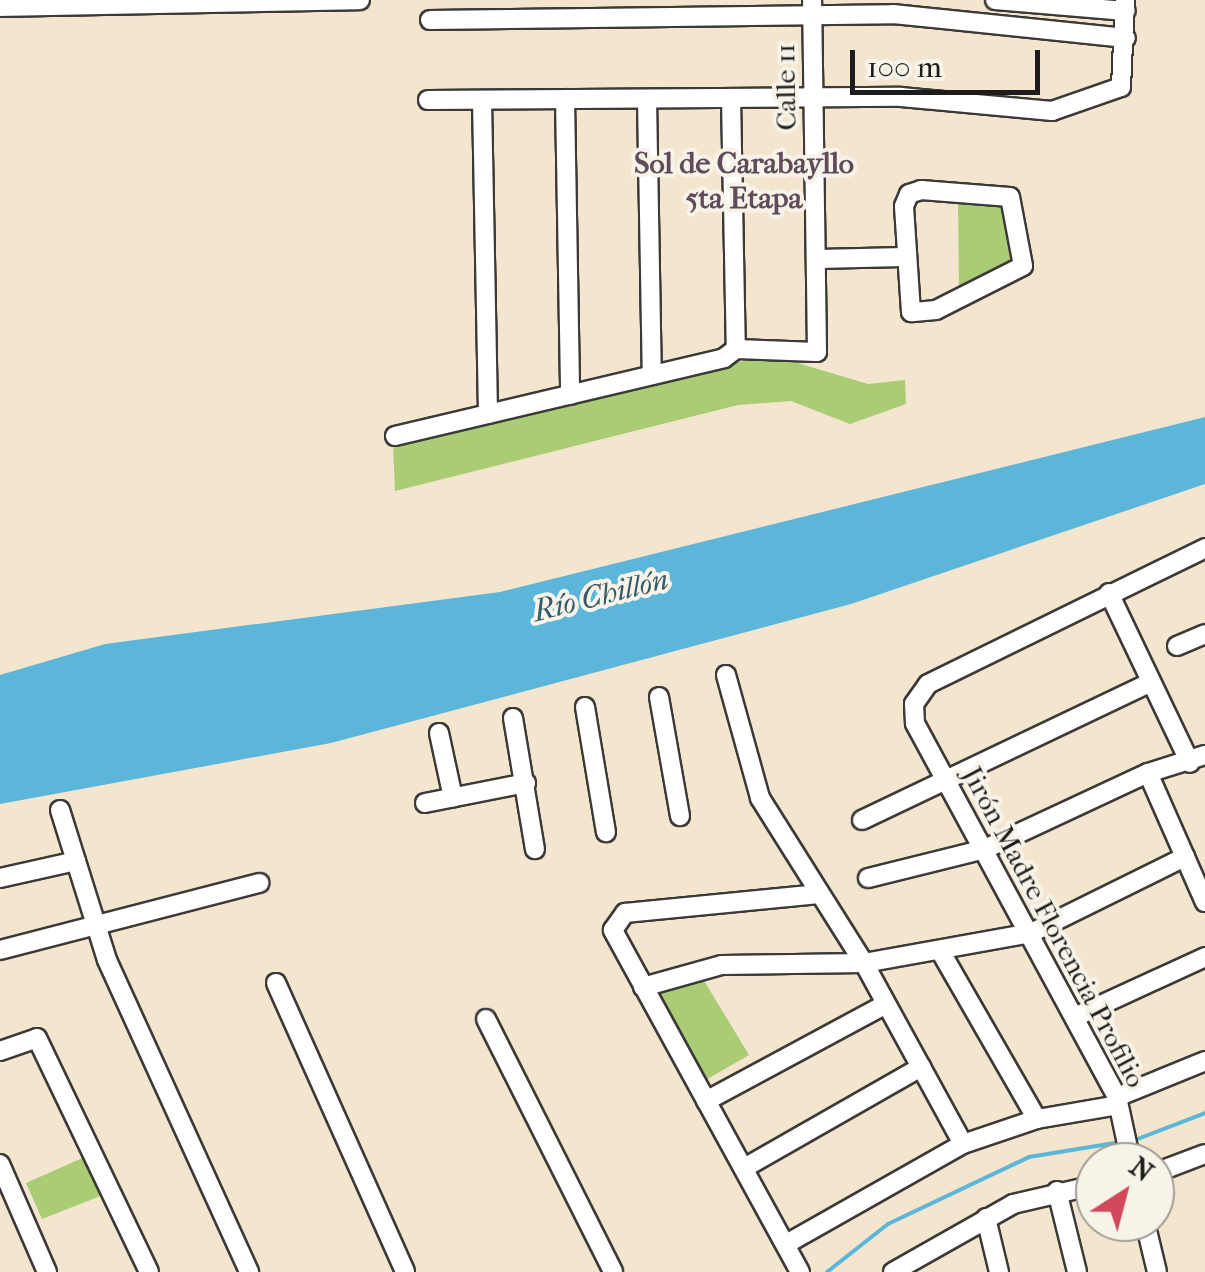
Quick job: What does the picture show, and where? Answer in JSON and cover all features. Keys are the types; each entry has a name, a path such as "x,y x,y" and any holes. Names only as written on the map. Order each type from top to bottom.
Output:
{"street":[{"path":"0,6 360,0"},
{"path":"428,100 901,97 1052,111 1114,92 1124,81 1126,6 996,0"},
{"path":"430,20 812,7 1126,38"},
{"name":"Calle 11","path":"736,349 817,352 812,7"},
{"path":"647,98 652,375"},
{"path":"395,436 652,375 736,349 731,98"},
{"path":"565,99 570,395"},
{"path":"482,100 488,414"},
{"path":"909,194 1012,200 1021,268 922,316 905,302 905,257 909,194"},
{"path":"816,259 905,257"},
{"path":"868,878 985,849 1148,773 1197,759 1151,682 1109,593 1205,548"},
{"name":"Jirón Madre Florencia Profilio","path":"1109,593 923,688 914,704 916,723 1077,1016 1117,1101 1126,1142"},
{"path":"1176,646 1205,634"},
{"path":"726,674 760,798 864,963 963,1144"},
{"path":"862,820 945,777 1151,682"},
{"path":"659,697 680,816"},
{"path":"585,707 606,832"},
{"path":"513,718 535,849"},
{"path":"439,733 454,798"},
{"path":"1148,773 1205,902"},
{"path":"425,803 526,783"},
{"path":"60,810 97,927 249,1272"},
{"path":"643,987 722,965 864,963 942,954 1031,932 1185,856"},
{"path":"0,878 76,861"},
{"path":"0,950 260,883"},
{"path":"800,1272 612,930 625,913 819,894"},
{"path":"942,954 1037,1119"},
{"path":"1077,1016 1205,957"},
{"path":"276,983 405,1272"},
{"path":"706,1101 886,1004"},
{"path":"486,1020 612,1272"},
{"path":"0,1052 37,1038 148,1272"},
{"path":"788,1244 963,1144 1037,1119 1117,1101 1205,1061"},
{"path":"744,1168 921,1067"},
{"path":"1175,1166 1205,1154"},
{"path":"0,1164 47,1272"},
{"path":"892,1272 918,1265 986,1218 1057,1190 1075,1188"},
{"path":"1057,1190 1077,1272"},
{"path":"986,1218 999,1272"},
{"path":"1150,1242 1157,1272"}],"green space":[{"path":"958,201 1005,204 1016,262 959,290"},
{"path":"781,358 868,384 905,380 906,404 850,424 791,401 738,405 395,491 393,445 752,359"},
{"path":"703,979 749,1055 704,1081 651,993"},
{"path":"87,1156 103,1195 42,1219 26,1183"}],"water":[{"name":"Río Chillón","path":"1205,417 1205,484 851,604 331,743 0,804 0,675 105,644 500,592"}],"waterway":[{"path":"1135,1140 1205,1113"},
{"path":"827,1272 888,1224 1029,1157 1075,1150"}],"district":[{"name":"Sol de Carabayllo 5ta Etapa","path":"744,181"}]}
